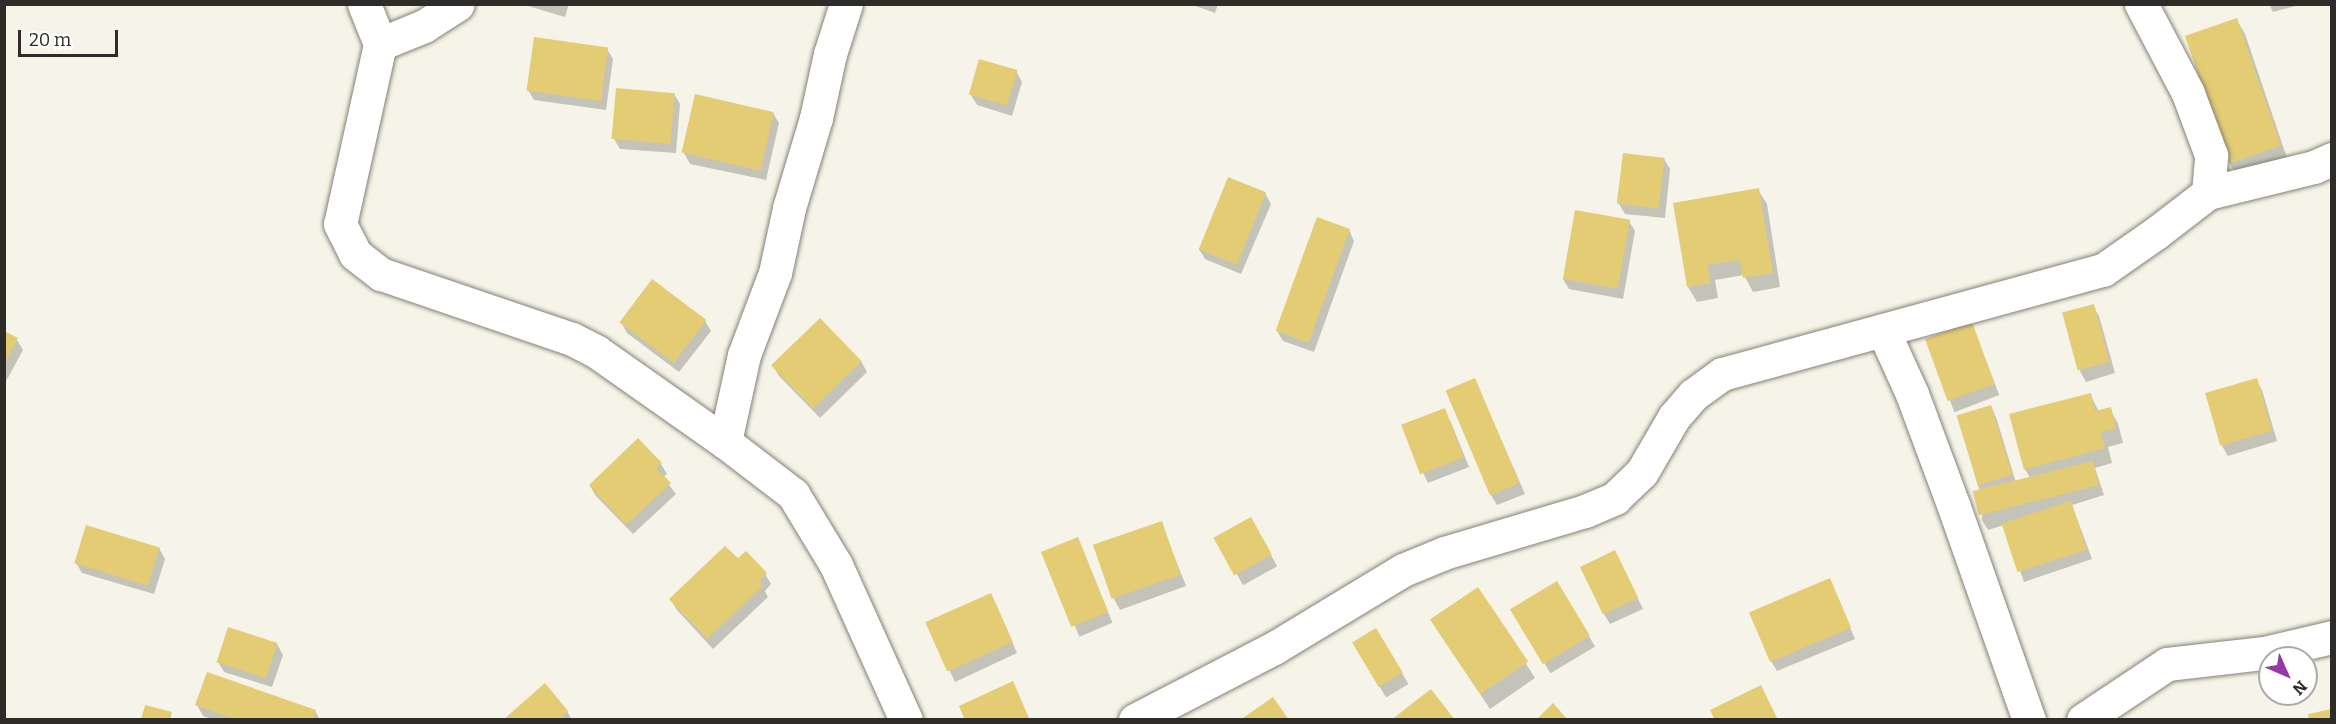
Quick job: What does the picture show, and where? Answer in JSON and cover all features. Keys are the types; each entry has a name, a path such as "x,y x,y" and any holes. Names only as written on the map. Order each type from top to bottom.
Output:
{"street":[{"path":"364,4 380,44 340,224 355,254 381,274 572,339 597,352 725,441 793,494 836,565 906,720"},
{"path":"380,44 424,26 458,4"},
{"path":"725,441 744,355 775,273 789,208 816,118 830,54 846,4"},
{"path":"2141,4 2188,93 2211,155 2208,193"},
{"path":"1135,720 1274,648 1403,570 1444,553 1585,511 1615,498 1642,472 1674,417 1694,395 1722,374 2103,270 2208,193 2314,167 2331,159"},
{"path":"1883,330 1912,394 2029,720"},
{"path":"2083,720 2167,664 2264,653 2331,637"}],"building":[{"path":"2237,18 2281,146 2229,164 2185,36"},
{"path":"534,37 608,47 601,101 526,90"},
{"path":"979,59 1017,70 1007,106 969,95"},
{"path":"616,88 675,93 670,144 612,139"},
{"path":"695,94 774,112 760,171 682,152"},
{"path":"1623,153 1665,158 1658,209 1617,204"},
{"path":"1228,177 1266,192 1237,265 1199,249"},
{"path":"1759,188 1773,273 1743,278 1740,260 1707,265 1711,283 1687,287 1673,203"},
{"path":"1575,210 1630,220 1618,289 1563,279"},
{"path":"1317,217 1350,229 1309,343 1276,331"},
{"path":"652,279 706,320 674,363 620,322"},
{"path":"2094,304 2110,362 2078,370 2062,313"},
{"path":"820,318 862,361 813,408 771,365"},
{"path":"1972,322 1995,384 1948,401 1925,339"},
{"path":"4,331 18,338 4,364"},
{"path":"1475,378 1520,483 1490,495 1446,391"},
{"path":"2257,378 2272,431 2220,446 2205,393"},
{"path":"2091,393 2095,411 2111,407 2116,428 2101,432 2105,448 2024,470 2009,414"},
{"path":"1991,405 2012,475 1978,485 1957,416"},
{"path":"1445,408 1464,457 1420,474 1401,425"},
{"path":"638,438 662,463 656,468 671,483 626,525 589,485"},
{"path":"2093,461 2099,485 1979,515 1973,491"},
{"path":"2071,501 2087,550 2017,572 2002,524"},
{"path":"1251,517 1272,555 1234,575 1213,538"},
{"path":"1162,521 1181,575 1112,599 1093,545"},
{"path":"86,525 160,548 148,586 74,563"},
{"path":"1078,537 1108,612 1071,627 1041,552"},
{"path":"725,546 738,558 746,551 767,573 759,581 763,586 707,639 669,599"},
{"path":"1615,550 1638,598 1603,615 1580,567"},
{"path":"1830,578 1851,628 1770,662 1749,612"},
{"path":"1557,581 1590,636 1543,664 1510,609"},
{"path":"1478,587 1528,662 1480,694 1430,619"},
{"path":"991,593 1013,642 947,672 925,622"},
{"path":"228,627 277,643 266,678 217,662"},
{"path":"1376,628 1403,673 1379,687 1352,642"},
{"path":"207,672 316,710 313,720 236,720 195,705"},
{"path":"1013,681 1030,720 965,720 959,706"},
{"path":"545,683 568,711 563,715 566,720 503,720"},
{"path":"1761,685 1778,720 1715,720 1710,710"},
{"path":"1431,689 1455,720 1391,720"},
{"path":"1273,697 1289,720 1240,720"},
{"path":"1553,703 1568,720 1536,720"},
{"path":"145,705 172,712 170,720 141,720"},
{"path":"2332,709 2332,720 2309,720 2308,714"}]}
